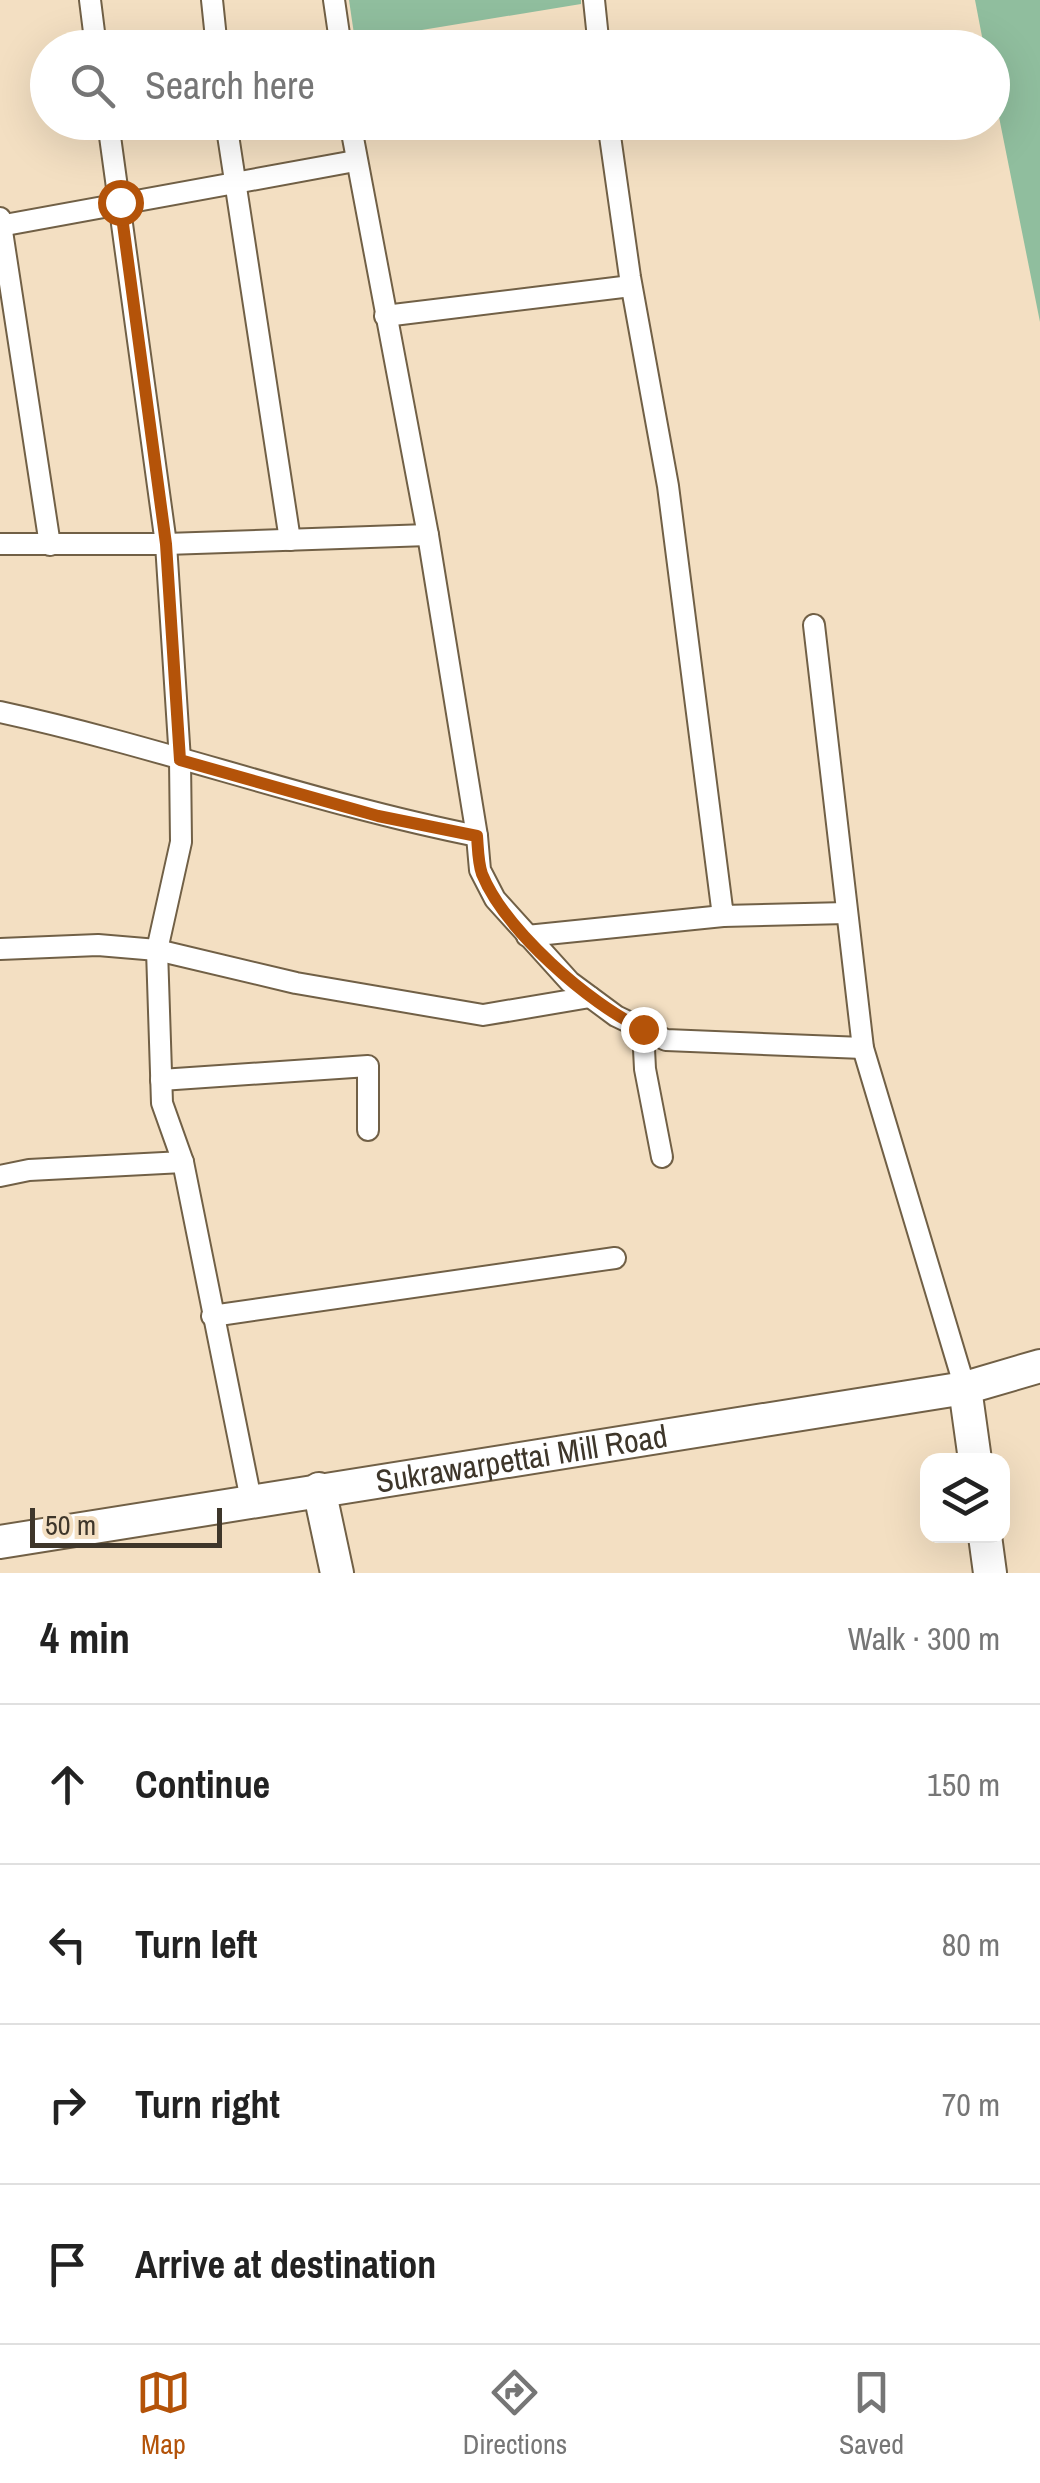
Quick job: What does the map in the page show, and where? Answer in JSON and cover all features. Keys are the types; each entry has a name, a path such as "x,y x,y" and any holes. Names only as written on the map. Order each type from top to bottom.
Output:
{"highway":[{"name":"Sukrawarpettai Mill Road","path":"0,1542 319,1488 965,1388 1040,1366"},
{"path":"965,1388 973,1453"},
{"path":"319,1488 337,1573"},
{"path":"986,1543 990,1573"}],"street":[{"path":"90,0 94,30"},
{"path":"212,0 215,30"},
{"path":"334,0 338,30"},
{"path":"594,0 597,30"},
{"path":"111,140 166,544 180,760 181,842 157,950 162,1103 183,1162 252,1500"},
{"path":"228,140 290,540"},
{"path":"352,140 428,534 480,870 494,899 570,982 666,1040 864,1048"},
{"path":"611,140 631,286 668,486 723,916"},
{"path":"1,226 355,161"},
{"path":"0,218 50,545"},
{"path":"385,316 631,286"},
{"path":"0,544 166,544 428,534"},
{"path":"814,625 864,1048 965,1388"},
{"path":"0,712 378,816 477,836"},
{"path":"528,936 723,916 846,912"},
{"path":"0,949 98,945 157,950 296,983 483,1015 590,997"},
{"path":"643,1029 662,1157"},
{"path":"162,1080 368,1066 368,1130"},
{"path":"0,1176 28,1170 183,1162"},
{"path":"212,1316 615,1258"}],"green space":[{"path":"349,0 581,0 581,4 422,30 353,30"},
{"path":"975,0 1040,0 1040,322 1004,140 1010,140 1010,30 981,30"}],"route":[{"path":"120,202 166,544 180,760 378,816 477,836 480,870 494,899 570,982 616,1016 643,1029"}]}
